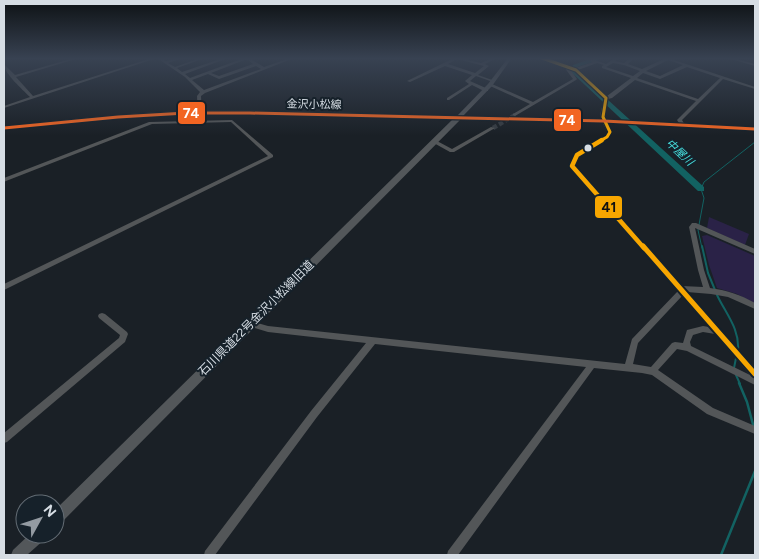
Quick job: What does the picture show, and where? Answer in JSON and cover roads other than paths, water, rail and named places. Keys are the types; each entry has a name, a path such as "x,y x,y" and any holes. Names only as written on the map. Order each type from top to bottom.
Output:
{"main road":[{"name":"石川県道22号金沢小松線旧道","path":"65,509 435,142 489,85"},
{"name":"金沢小松線","path":"4,130 106,121 196,118 301,117 604,121 631,124"},
{"path":"631,124 684,125 755,131"},
{"path":"631,124 755,131"},
{"path":"18,555 30,544"}],"street":[{"path":"20,84 32,97"},
{"path":"4,106 73,84"},
{"path":"195,84 204,92"},
{"path":"196,118 199,96 224,84"},
{"path":"449,99 470,84"},
{"path":"472,84 489,85 533,104"},
{"path":"515,115 566,84"},
{"path":"588,84 606,101"},
{"path":"627,84 606,101 602,111 604,121 610,132 607,137 577,154 572,166 755,374"},
{"path":"653,84 699,100"},
{"path":"684,125 679,120 716,84"},
{"path":"742,84 755,88"},
{"path":"4,180 151,123 196,118 232,121 271,156 4,287"},
{"path":"435,142 452,152 493,128"},
{"path":"713,290 701,270 692,227 694,225 755,252"},
{"path":"628,366 635,341 683,290 713,290 738,296 755,306"},
{"path":"4,439 122,340 124,334 102,316"},
{"path":"251,324 268,329 628,366 654,372 710,411 753,430"},
{"path":"688,348 686,342 690,332 704,329 718,331"},
{"path":"209,555 314,414 374,340"},
{"path":"654,372 654,368 675,345 688,348 755,380"},
{"path":"452,555 593,363"}],"waterway":[{"name":"中屋川","path":"587,84 701,189"},
{"path":"702,248 698,230 704,198 701,189 704,182 755,142"},
{"path":"702,246 708,273 715,290"},
{"path":"717,295 735,329 738,351"},
{"path":"734,368 736,358"},
{"path":"736,375 740,384"},
{"path":"739,383 747,402 755,432"},
{"path":"721,555 755,471"}],"tunnel":[{"path":"493,128 515,115"}]}
